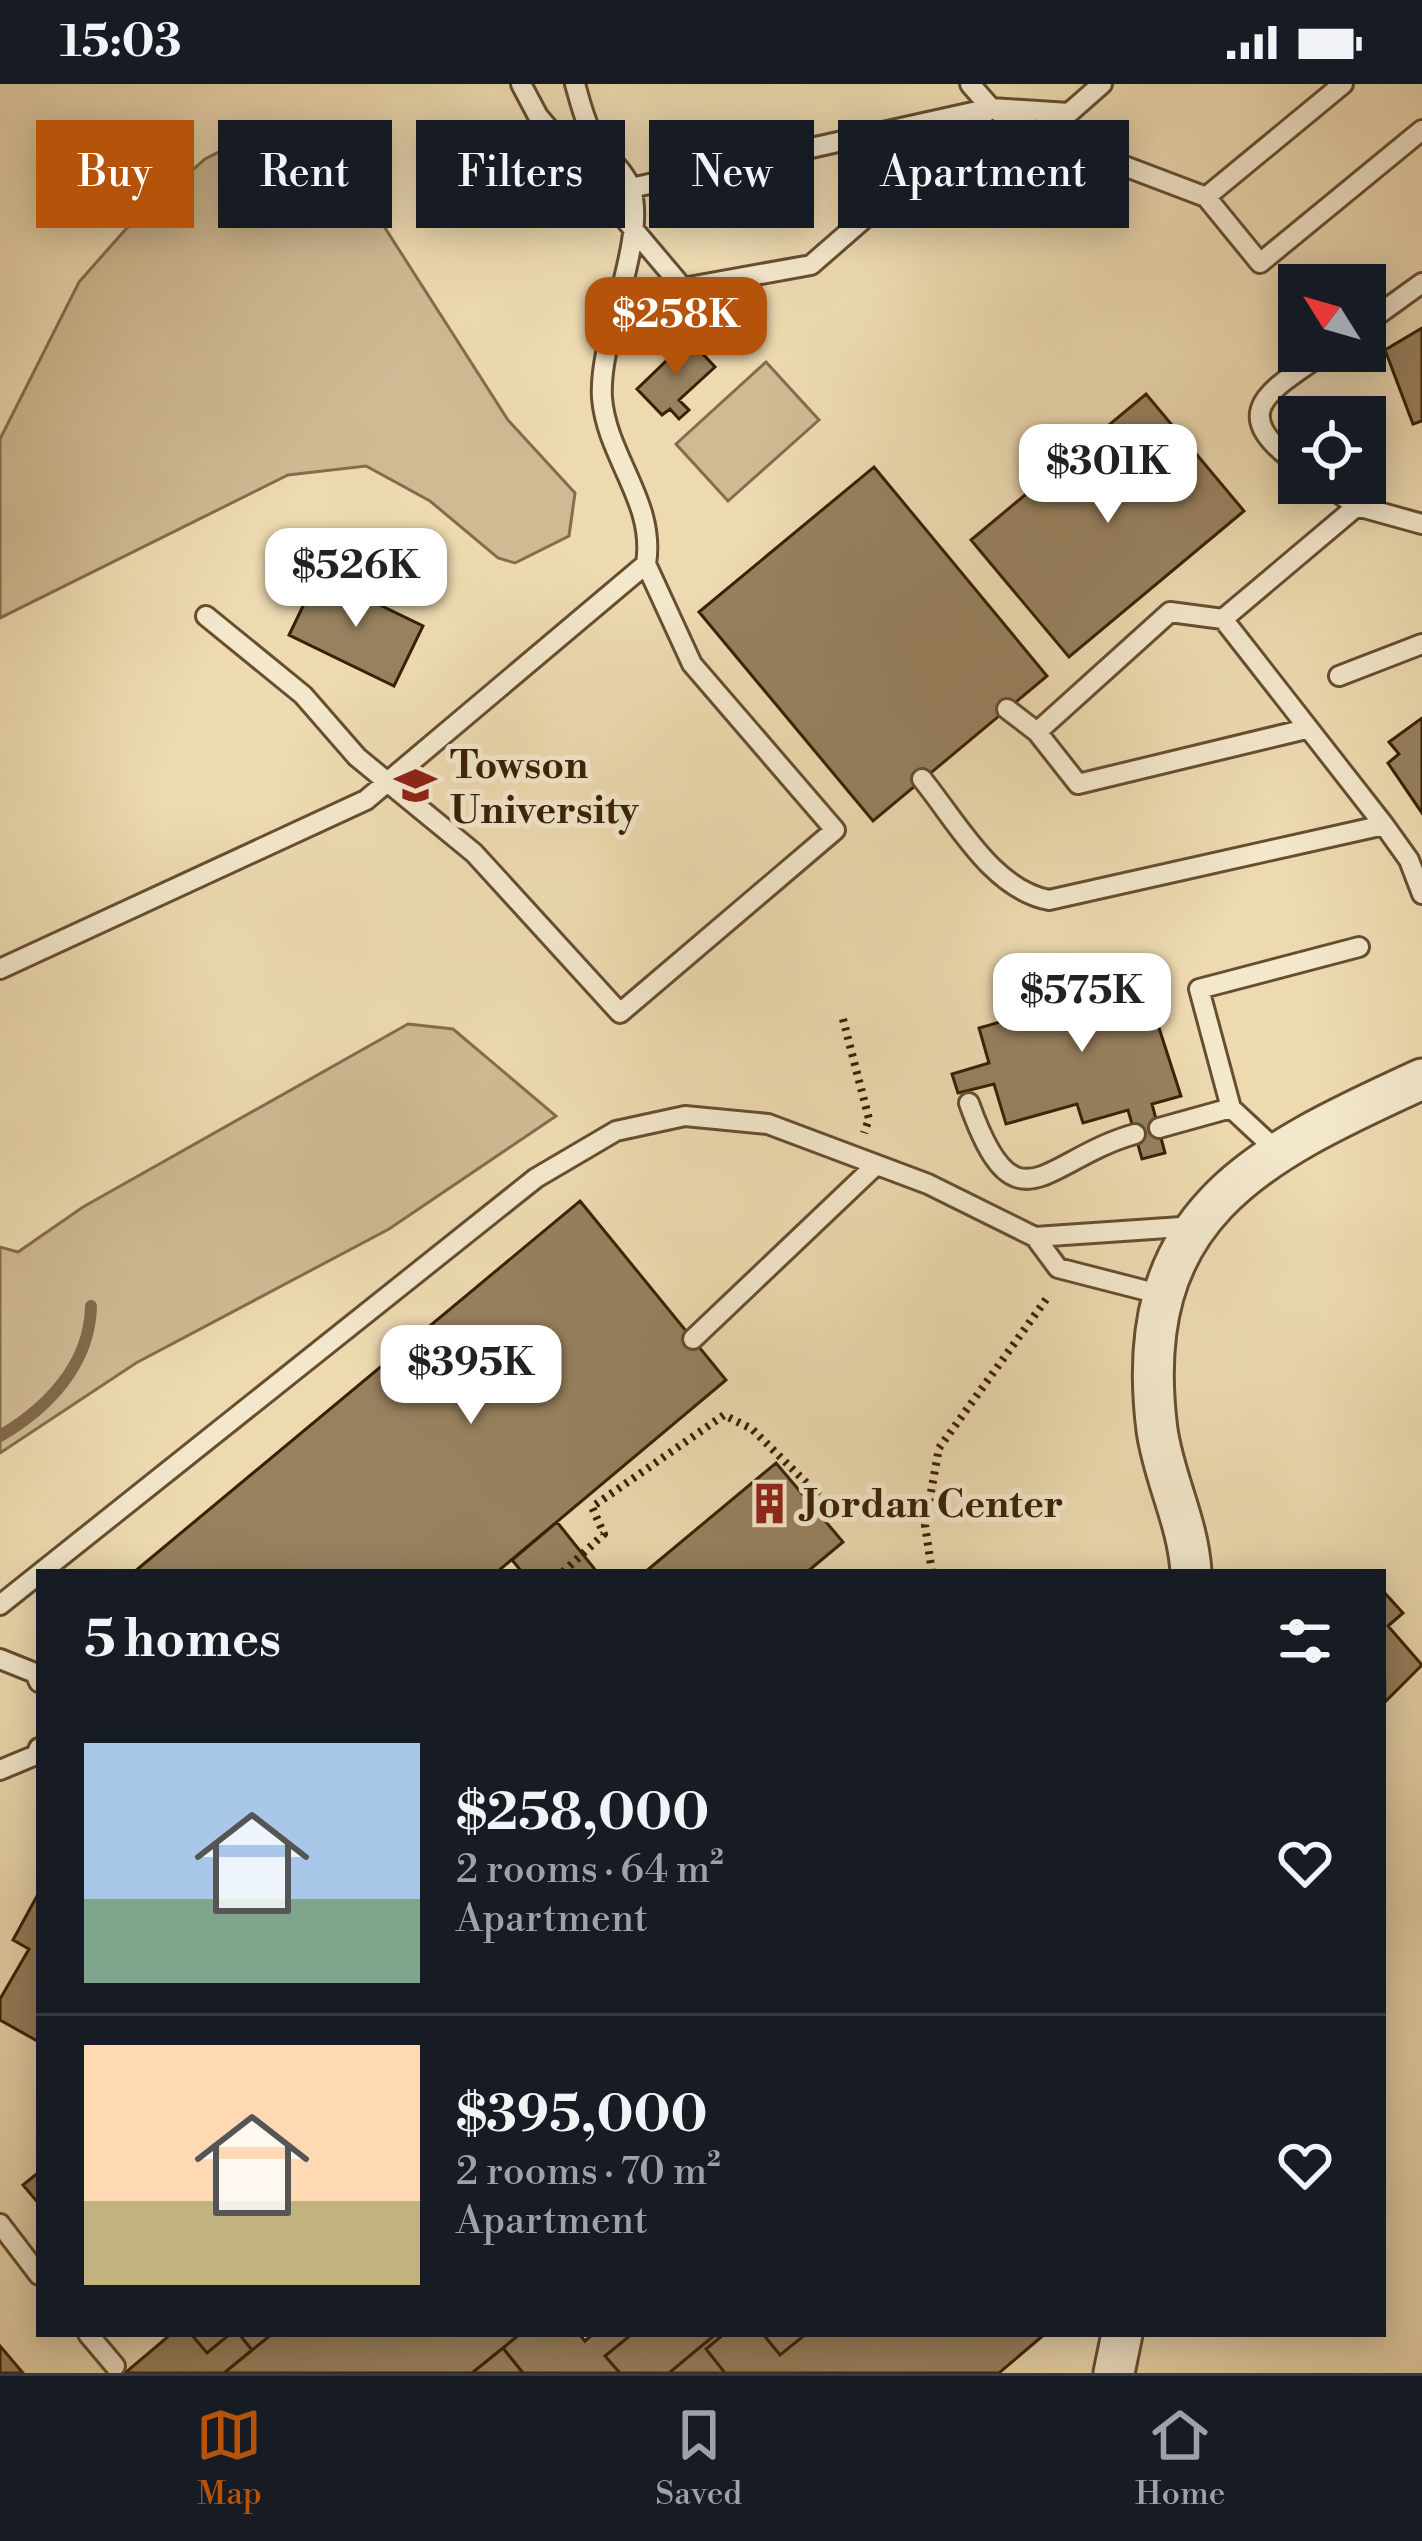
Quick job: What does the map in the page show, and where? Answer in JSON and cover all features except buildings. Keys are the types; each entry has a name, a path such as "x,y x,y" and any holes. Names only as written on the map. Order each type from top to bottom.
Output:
{"street":[{"path":"1191,1569 1189,1537 1159,1439 1153,1391 1163,1295 1176,1258 1230,1187 1276,1149 1422,1079"},
{"path":"1113,2373 1121,2337"}],"lane":[{"path":"206,616 303,695 356,757 474,853 620,1013 835,830 692,664 646,564 651,532 608,428 602,396 605,350 621,292 630,228 631,188 593,138 575,84"},
{"path":"970,84 991,108 1053,140 1206,197 1260,263 1422,130"},
{"path":"631,188 991,108 1070,113 1102,84"},
{"path":"1206,197 1343,84"},
{"path":"528,85 538,116 683,288 811,265 991,108"},
{"path":"1386,309 1422,283"},
{"path":"1278,450 1258,428 1258,414 1279,386 1298,372"},
{"path":"1354,504 1422,524"},
{"path":"1223,620 1357,506"},
{"path":"0,969 388,784 646,564"},
{"path":"1037,732 1170,612 1223,620 1384,825 1409,860 1422,894"},
{"path":"1340,676 1422,644"},
{"path":"1006,709 1037,732 1078,784 1306,729"},
{"path":"922,779 1002,878 1023,895 1049,900 1384,825"},
{"path":"1276,1149 1231,1108 1199,989 1359,947"},
{"path":"969,1103 987,1154 1004,1172 1024,1180 1053,1174 1102,1143 1135,1134"},
{"path":"1159,1128 1231,1108"},
{"path":"45,1569 536,1178 616,1131 685,1116 768,1124 876,1165 1035,1237 1196,1226"},
{"path":"693,1339 876,1165"},
{"path":"1035,1237 1058,1268 1163,1295"},
{"path":"0,1605 36,1576"},
{"path":"0,1659 36,1675"},
{"path":"0,1770 36,1755"},
{"path":"0,2224 36,2271"},
{"path":"91,2337 115,2366"}],"path":[{"path":"843,1019 869,1119 853,1156"},
{"path":"932,1569 925,1525 939,1448 1048,1298"},
{"path":"566,1569 604,1534 592,1507 724,1415 752,1429 836,1514"}],"shaded area":[{"path":"218,152 218,228 385,228 508,420 575,493 569,536 515,563 498,558 430,501 366,466 288,475 0,618 0,439 79,282 125,230 194,228 194,169"},
{"path":"766,362 819,420 728,501 676,444"},
{"path":"408,1024 453,1029 556,1116 389,1229 136,1363 0,1453 0,1247 18,1252 83,1207"}],"waterway":[{"path":"0,1436 34,1412 63,1382 83,1347 91,1306"}],"place":[{"name":"Towson University","path":"416,786"},
{"name":"Jordan Center","path":"769,1503"}]}
